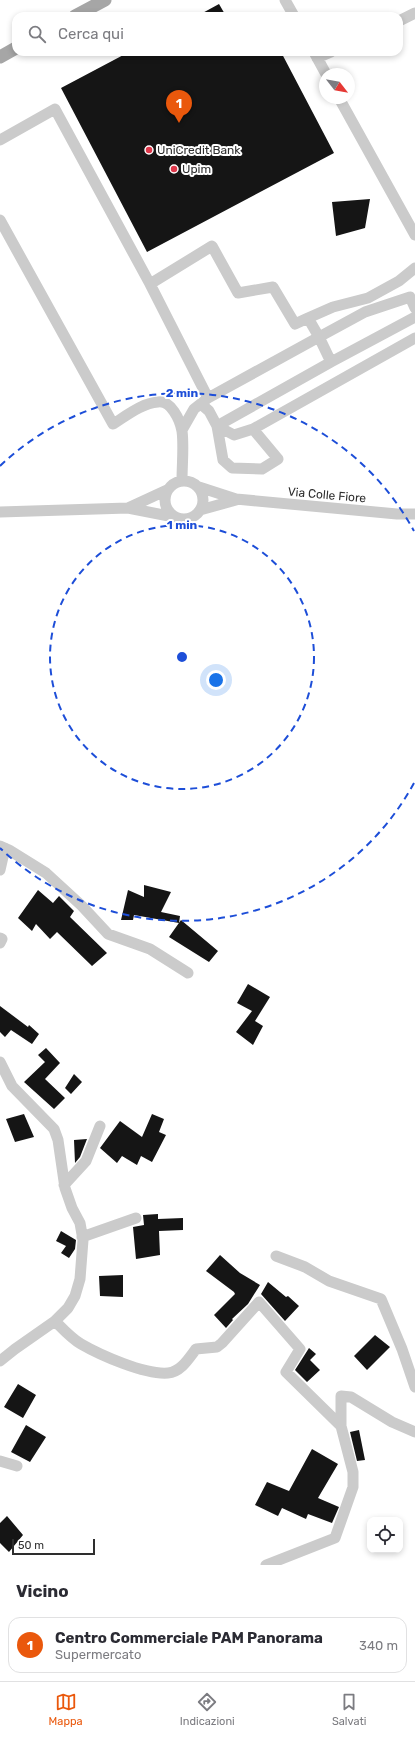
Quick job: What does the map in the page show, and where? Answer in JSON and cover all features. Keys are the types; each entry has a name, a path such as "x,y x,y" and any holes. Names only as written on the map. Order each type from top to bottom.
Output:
{"main road":[{"path":"82,12 105,0"},
{"path":"0,57 12,50"}],"street":[{"path":"285,0 292,12"},
{"path":"403,19 415,13"},
{"path":"317,56 323,68"},
{"path":"342,104 415,235"},
{"path":"0,140 55,109 150,284 217,426 223,460 232,468 262,468 278,459 253,429"},
{"path":"0,220 113,424 143,406 159,401 167,404 173,410 182,430 182,481"},
{"path":"150,284 212,246 238,292 274,287 296,324 333,307 368,298 415,268"},
{"path":"182,430 194,409 205,401 365,312 410,297 415,308"},
{"path":"308,318 331,362"},
{"path":"217,426 331,362 415,318"},
{"path":"217,426 234,435 253,429 415,338"},
{"path":"0,512 128,508 180,519 187,519 200,510 203,498 198,487 194,483 182,481 174,483 167,490 128,508"},
{"name":"Via Colle Fiore","path":"198,487 236,500 397,514 415,514"},
{"path":"167,490 165,496 166,508 174,517"},
{"name":"Via Colle Fiore","path":"200,510 236,500"},
{"path":"0,870 3,847 46,873 82,906 108,934 150,949 188,973"},
{"path":"0,938 2,939 0,943"},
{"path":"0,1062 12,1086 54,1129 58,1140 64,1185 72,1208 80,1223 83,1260 76,1296 68,1308 55,1321 0,1361"},
{"path":"64,1185 86,1161 100,1126"},
{"path":"82,1237 136,1218"},
{"path":"276,1256 305,1267 329,1281 381,1299 402,1349 415,1387"},
{"path":"55,1321 80,1343 99,1353 134,1367 169,1373 184,1364 196,1349 217,1347 258,1302 300,1349 286,1372 341,1426"},
{"path":"266,1565 335,1538 353,1487 353,1472 341,1426 341,1396 351,1397 392,1422 415,1432"},
{"path":"0,1461 17,1466"}],"building":[{"path":"219,4 224,12 204,12"},
{"path":"121,56 283,56 334,153 147,252 61,88"},
{"path":"370,199 365,228 336,236 332,202"},
{"path":"144,885 171,892 161,912 180,916 179,923 134,915 133,920 121,920 128,890 144,897"},
{"path":"38,890 53,903 59,896 74,911 70,917 107,953 92,966 57,932 50,939 36,924 32,931 18,918"},
{"path":"181,920 218,951 209,962 169,937"},
{"path":"248,984 270,997 255,1021 263,1026 253,1045 236,1032 252,1011 237,1003"},
{"path":"0,1006 28,1027 29,1025 39,1034 32,1044 11,1030 5,1037 0,1032"},
{"path":"46,1048 60,1063 45,1079 65,1098 54,1109 24,1082 45,1062 38,1055"},
{"path":"74,1074 82,1082 71,1094 65,1088"},
{"path":"24,1114 34,1137 15,1142 6,1119"},
{"path":"152,1114 164,1119 159,1132 166,1135 152,1162 141,1156 137,1165 122,1156 117,1163 100,1148 120,1121 142,1137"},
{"path":"87,1139 80,1157 75,1163 74,1140"},
{"path":"158,1214 158,1219 183,1218 183,1230 159,1231 160,1255 136,1259 133,1227 144,1225 143,1215"},
{"path":"61,1231 76,1240 75,1249 69,1258 61,1253 66,1246 56,1241"},
{"path":"220,1255 240,1273 260,1285 248,1304 232,1319 233,1320 226,1328 214,1315 235,1294 206,1271"},
{"path":"123,1275 123,1297 100,1296 99,1276"},
{"path":"268,1282 299,1306 285,1321 261,1294"},
{"path":"375,1335 390,1347 367,1370 354,1356"},
{"path":"309,1348 316,1354 310,1360 320,1370 307,1382 295,1370"},
{"path":"18,1384 36,1395 23,1418 4,1407"},
{"path":"26,1425 46,1437 30,1462 11,1452"},
{"path":"359,1430 365,1460 357,1461 350,1432"},
{"path":"312,1449 338,1464 318,1498 339,1507 332,1523 308,1514 306,1519 282,1508 278,1516 255,1505 267,1482 289,1491"},
{"path":"7,1516 23,1535 9,1552 0,1543 0,1523"}],"place":[{"name":"Centro Commerciale PAM Panorama","path":"179,123"},
{"name":"UniCredit Bank","path":"149,150"},
{"name":"Upim","path":"174,169"}]}
